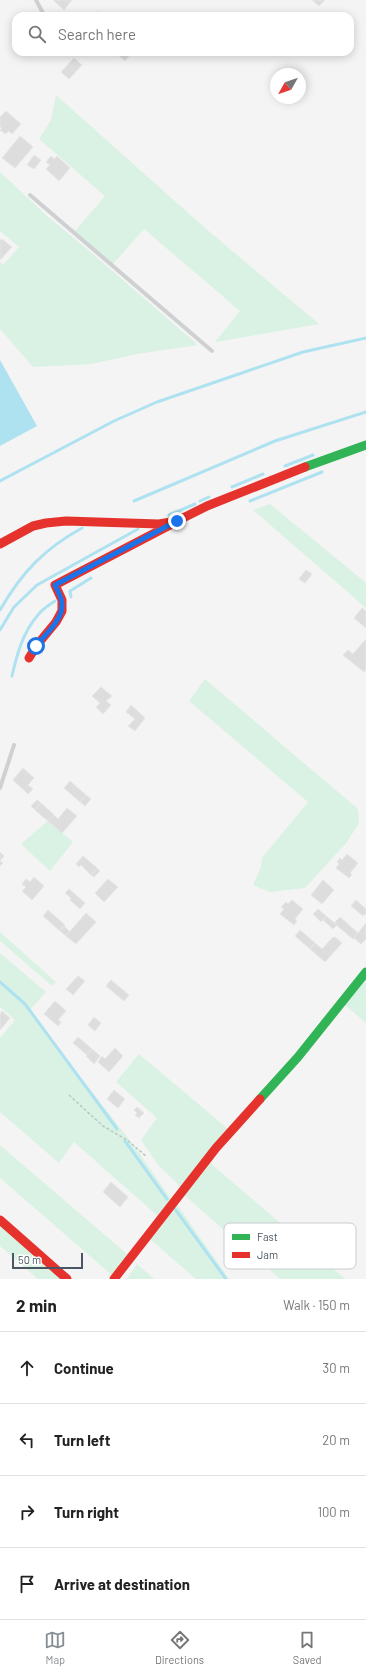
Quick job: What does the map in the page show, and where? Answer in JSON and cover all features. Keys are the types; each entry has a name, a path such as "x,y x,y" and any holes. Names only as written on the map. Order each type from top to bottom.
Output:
{"main road":[{"path":"29,658 36,646 62,612 63,605 61,597 55,585 177,521 222,500 329,457 366,445"},
{"path":"0,544 34,526 46,523 66,521 159,524 177,521"},
{"path":"114,1279 216,1148 298,1058 366,972"},
{"path":"0,1220 67,1279"}],"lane":[{"path":"36,0 42,12"},
{"path":"30,195 212,351"},
{"path":"0,788 14,744"}],"path":[{"path":"69,1095 103,1126 127,1140 146,1156"}],"green space":[{"path":"56,95 205,228 319,324 215,342 240,311 144,229 113,264 75,231 105,196 39,139 51,120"},
{"path":"0,172 47,216 198,345 137,354 91,364 33,367 0,329 0,262 3,265 19,247 0,231"},
{"path":"270,504 366,583 366,608 253,510"},
{"path":"205,679 358,809 359,823 347,842 305,888 270,892 253,885 261,867 262,858 308,802 189,701"},
{"path":"48,821 73,842 50,871 21,844"},
{"path":"0,932 56,982 52,986 0,941"},
{"path":"0,953 46,992 29,1011 135,1147 171,1199 159,1217 74,1142 59,1163 0,1112 0,1038 15,1020 0,1007"},
{"path":"366,977 366,1023 344,1004"},
{"path":"139,1054 228,1129 180,1189 176,1182 158,1165 141,1140 157,1118 116,1082"},
{"path":"0,1145 127,1254 113,1276 0,1178"},
{"path":"208,1161 280,1223 224,1223 224,1230 183,1194"},
{"path":"176,1203 229,1279 196,1279 150,1239"},
{"path":"0,1225 61,1279 38,1279 0,1246"},
{"path":"137,1264 154,1279 127,1279"},
{"path":"269,1269 333,1269 345,1279 280,1279"}],"water":[{"path":"0,360 37,426 0,446"}],"building":[{"path":"53,0 72,0 64,10"},
{"path":"312,0 325,0 319,6"},
{"path":"119,56 129,56 125,61"},
{"path":"74,58 82,65 69,79 61,72"},
{"path":"6,111 21,124 12,134 9,131 5,134 0,130 2,128 0,127 0,117"},
{"path":"20,136 33,147 15,168 2,158"},
{"path":"34,155 41,160 34,169 27,165"},
{"path":"51,156 54,159 57,156 70,168 59,181 46,169 50,165 46,162"},
{"path":"2,239 12,247 0,260 0,240"},
{"path":"306,570 312,574 305,583 299,579"},
{"path":"362,608 366,611 366,628 354,618"},
{"path":"366,639 366,669 364,672 343,655 348,650 353,654"},
{"path":"101,687 112,696 106,701 111,705 103,714 96,707 100,703 92,696"},
{"path":"131,705 145,718 135,731 128,726 135,719 126,712"},
{"path":"23,768 34,778 28,785 33,789 28,794 13,780"},
{"path":"70,781 86,795 80,802 64,788"},
{"path":"86,795 91,799 85,806 80,802"},
{"path":"37,800 41,803 35,810 31,806"},
{"path":"41,803 54,815 48,821 35,810"},
{"path":"67,808 77,816 62,833 48,821 54,815 58,819"},
{"path":"0,852 4,856 0,861"},
{"path":"347,854 358,863 350,873 352,875 349,878 336,868 339,864 337,862 340,858 342,860"},
{"path":"83,856 97,868 91,875 81,865 79,867 76,864"},
{"path":"97,868 100,871 94,877 91,875"},
{"path":"34,877 44,886 32,900 22,891 26,887 22,884 26,879 30,882"},
{"path":"108,879 118,887 104,902 95,893"},
{"path":"323,880 334,890 322,904 311,895"},
{"path":"69,889 85,903 80,909 65,893"},
{"path":"292,900 303,909 295,919 297,921 294,925 280,914 284,909 281,907 286,902 288,904"},
{"path":"356,900 366,909 366,915 364,914 363,916 351,906"},
{"path":"318,909 326,916 321,922 313,914"},
{"path":"48,910 65,925 60,931 43,916"},
{"path":"86,913 96,922 76,944 66,936"},
{"path":"326,916 337,925 333,929 323,920"},
{"path":"340,917 358,933 353,939 334,923"},
{"path":"366,923 366,939 361,944 354,938"},
{"path":"64,926 70,932 66,936 60,931"},
{"path":"300,930 315,943 310,949 295,936"},
{"path":"335,937 342,943 325,962 310,949 315,943 322,949 332,938"},
{"path":"78,976 85,981 73,995 66,989"},
{"path":"111,980 129,995 124,1001 106,986"},
{"path":"55,1001 66,1011 58,1020 61,1022 58,1026 44,1014"},
{"path":"2,1011 10,1018 0,1030 0,1014"},
{"path":"94,1017 101,1023 95,1031 88,1025"},
{"path":"78,1037 92,1049 87,1055 73,1043"},
{"path":"115,1048 123,1056 109,1072 98,1062 102,1056 105,1059"},
{"path":"92,1049 100,1056 94,1064 86,1056"},
{"path":"114,1090 125,1099 118,1108 107,1099"},
{"path":"137,1107 144,1113 139,1118 135,1115 137,1113 134,1110"},
{"path":"111,1182 128,1197 120,1207 103,1192"}],"waterway":[{"path":"0,481 114,421 157,402 303,352 366,338"},
{"path":"134,501 275,441 366,412"},
{"path":"285,466 313,455"},
{"path":"250,501 322,472"},
{"path":"232,487 263,474"},
{"path":"200,501 209,497"},
{"path":"169,515 195,504"},
{"path":"0,610 8,596 35,563 56,544 82,528"},
{"path":"0,630 14,607 37,585 138,529"},
{"path":"71,597 70,591 91,578"},
{"path":"12,676 18,652 28,629 42,611 55,601"},
{"path":"0,982 25,1004 117,1129"},
{"path":"125,1141 167,1199"},
{"path":"175,1209 226,1279"}],"traffic: fast":[{"path":"305,467 366,445"},
{"path":"260,1099 298,1057 366,972"}],"traffic: jam":[{"path":"0,544 33,526 46,523 66,521 159,524 177,521 207,506 305,467"},
{"path":"29,658 37,645 56,622 62,611 62,600 55,585 172,524"},
{"path":"114,1279 216,1148 260,1099"},
{"path":"0,1220 67,1279"}],"route":[{"path":"36,646 62,612 63,605 61,597 55,585 177,521"}]}
